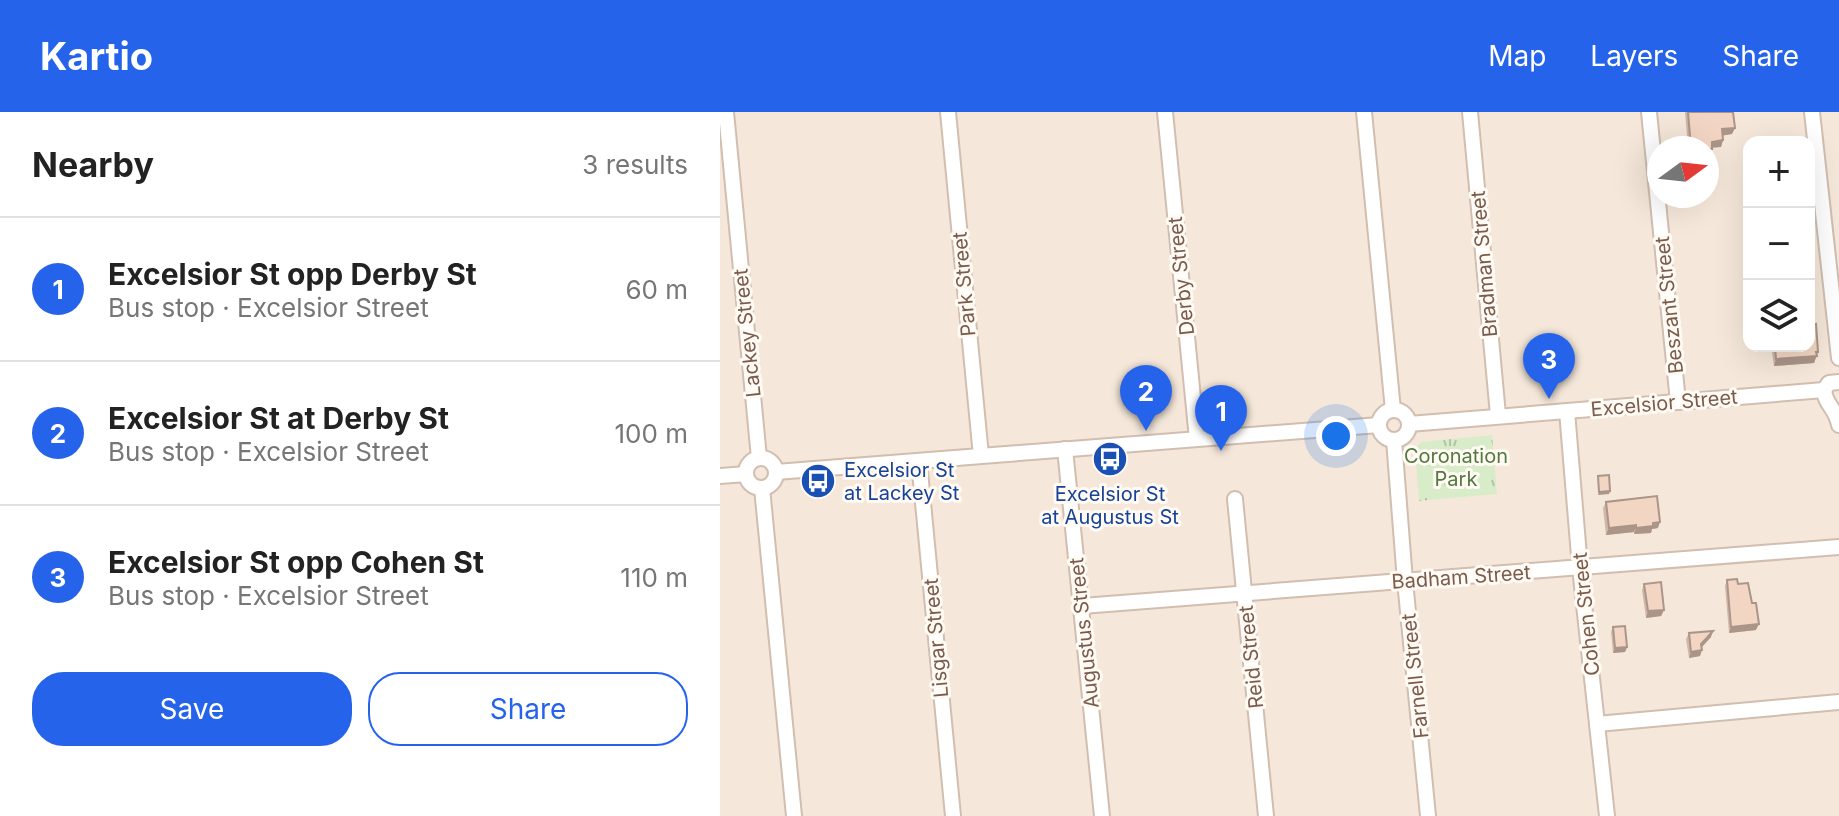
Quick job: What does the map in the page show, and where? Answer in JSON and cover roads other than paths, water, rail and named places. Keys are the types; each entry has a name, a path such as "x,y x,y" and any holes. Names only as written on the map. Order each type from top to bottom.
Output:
{"street":[{"name":"Lackey Street","path":"726,112 759,458"},
{"name":"Park Street","path":"948,112 981,456"},
{"name":"Derby Street","path":"1165,112 1197,439"},
{"path":"1364,112 1393,410"},
{"name":"Bradman Street","path":"1470,112 1498,415"},
{"name":"Beszant Street","path":"1649,112 1678,402"},
{"path":"1812,112 1839,358"},
{"path":"1839,382 1829,383 1824,390 1826,401 1837,414 1839,425"},
{"name":"Excelsior Street","path":"1409,424 1824,390"},
{"path":"1393,410 1402,413 1409,424 1403,437 1394,440 1385,437 1379,425 1381,417 1393,410"},
{"name":"Cohen Street","path":"1567,411 1580,568 1607,816"},
{"path":"776,472 1379,425"},
{"name":"Farnell Street","path":"1394,440 1428,816"},
{"name":"Augustus Street","path":"1065,449 1102,816"},
{"path":"759,458 768,460 776,472 771,484 762,488 753,485 746,474 751,461 759,458"},
{"name":"Lisgar Street","path":"919,461 953,816"},
{"path":"720,476 746,474"},
{"path":"762,488 794,816"},
{"name":"Reid Street","path":"1235,499 1266,816"},
{"name":"Badham Street","path":"1082,606 1839,547"},
{"path":"1597,724 1839,702"}],"place":[{"name":"Excelsior St opp Cohen St","path":"1549,399"},
{"name":"Excelsior St at Derby St","path":"1146,431"},
{"name":"Excelsior St opp Derby St","path":"1221,451"},
{"name":"Excelsior St at Augustus St","path":"1110,459"},
{"name":"Excelsior St at Lackey St","path":"818,481"}],"park label":[{"name":"Coronation Park","path":"1456,468"}]}
